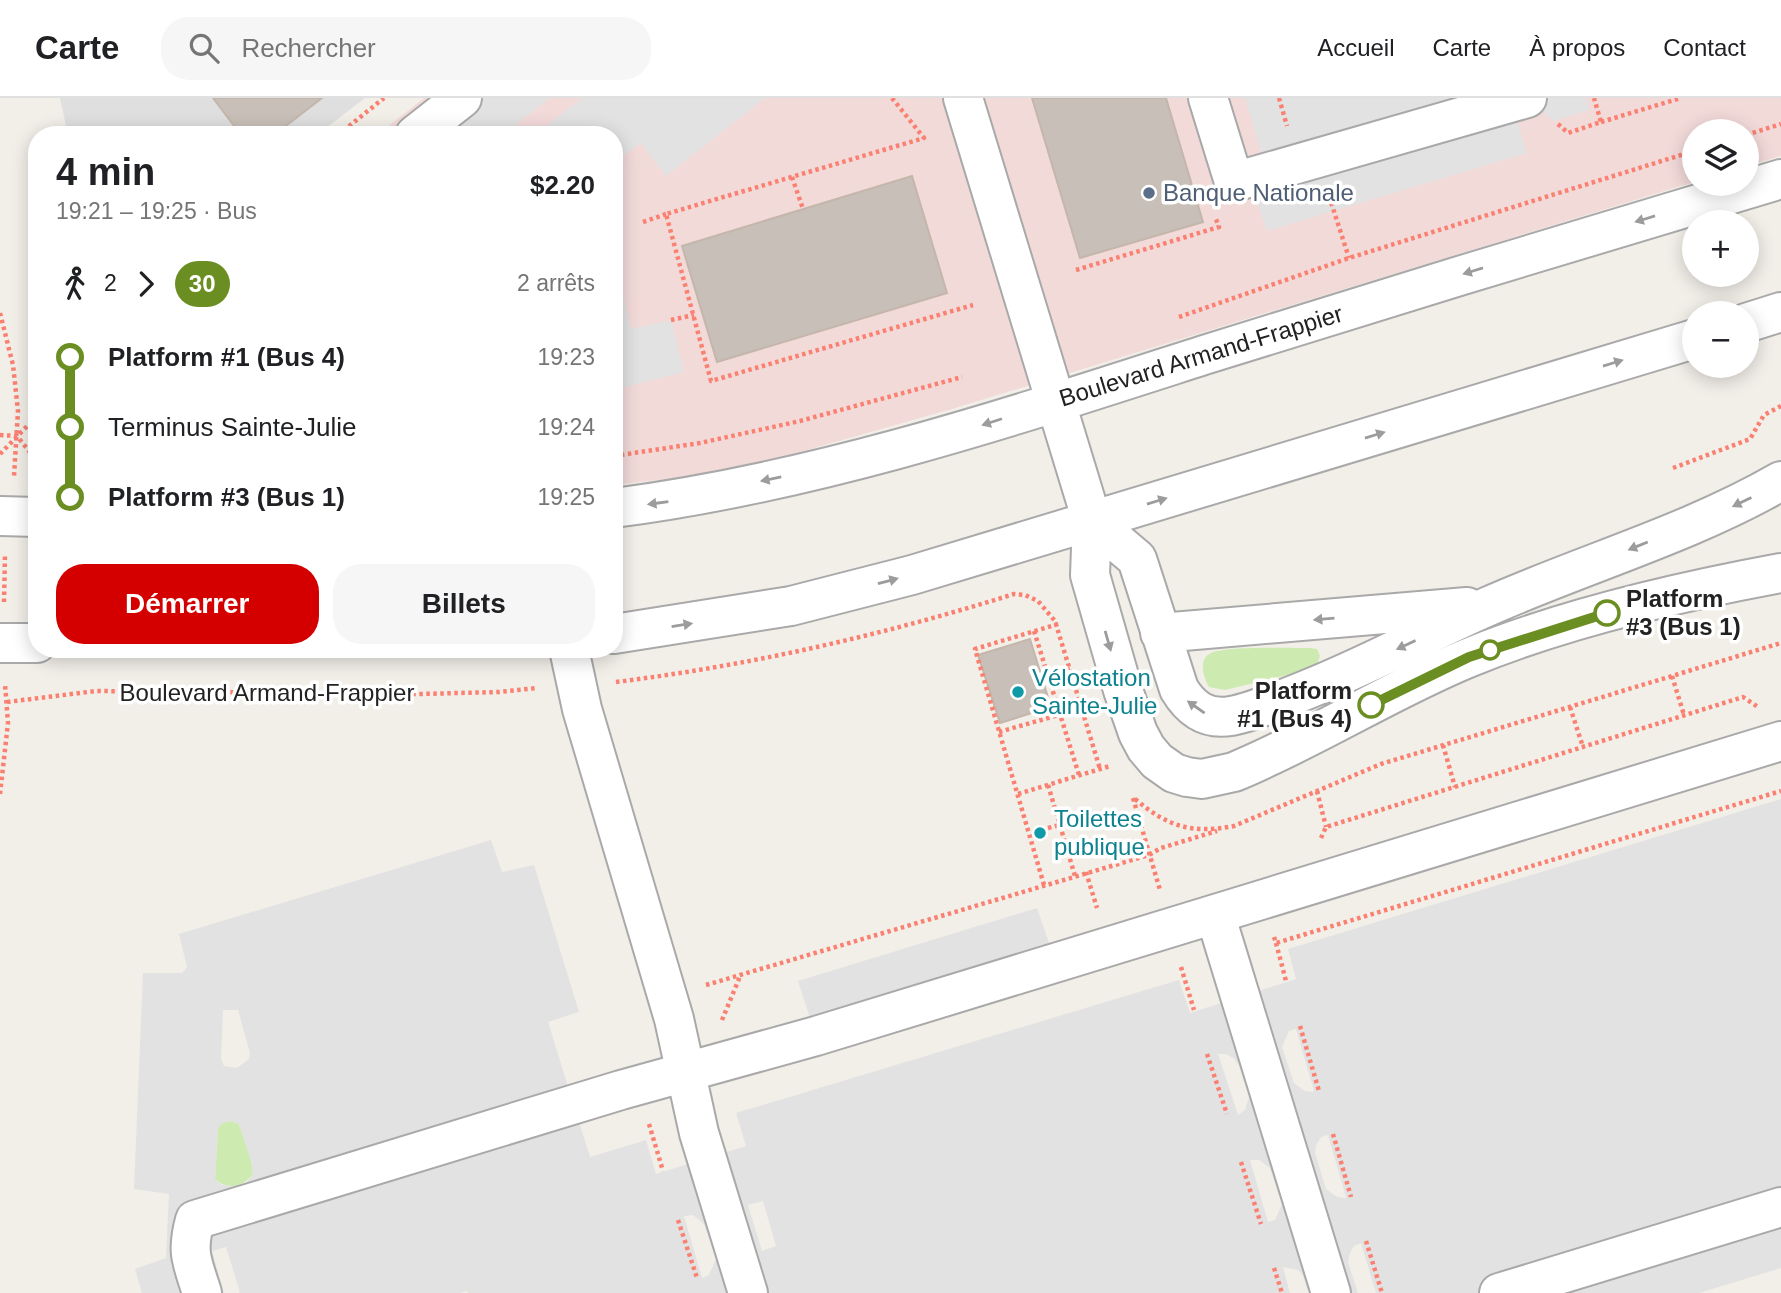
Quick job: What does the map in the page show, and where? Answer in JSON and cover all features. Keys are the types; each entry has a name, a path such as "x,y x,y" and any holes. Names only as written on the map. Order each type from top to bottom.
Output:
{"street":[{"path":"426,126 462,98"},
{"path":"963,98 1092,521 1090,575 1123,690 1138,733 1157,761 1174,773 1202,779 1221,776 1246,767 1469,657 1586,618 1781,573"},
{"path":"1209,98 1234,182 1528,98"},
{"name":"Boulevard Armand-Frappier","path":"623,507 672,501 818,469 977,427 1781,178"},
{"path":"1759,319 1781,312"},
{"path":"623,633 758,612 912,575 1682,343"},
{"path":"1092,521 1137,559 1179,689 1189,705 1214,717 1252,710 1324,683 1490,606 1701,521 1781,481"},
{"path":"3,499 28,512"},
{"path":"1160,634 1490,606"},
{"path":"2,624 28,638"},
{"path":"571,658 582,709 674,1019 699,1133 748,1293"},
{"path":"202,1293 190,1254 189,1241 195,1220 552,1110 753,1055 1781,741"},
{"path":"1215,914 1331,1293"},
{"path":"1499,1293 1781,1207"}],"path":[{"path":"349,126 384,98"},
{"path":"643,222 924,138 892,98"},
{"path":"1594,98 1601,122"},
{"path":"1567,133 1681,98"},
{"path":"1759,131 1781,124"},
{"name":"Boulevard Armand-Frappier","path":"1178,317 1349,258 1682,155"},
{"path":"792,177 803,209"},
{"path":"666,214 711,381 973,305"},
{"path":"1335,214 1349,258"},
{"path":"1076,270 1219,227 1215,215"},
{"path":"0,313 13,365 18,411 15,476 3,499"},
{"path":"671,320 694,315"},
{"path":"623,455 700,443 789,424 962,377"},
{"path":"1673,468 1750,439 1764,415 1781,406"},
{"path":"0,454 28,425"},
{"path":"0,435 17,436 28,449"},
{"path":"2,624 5,580"},
{"path":"1014,594 1025,595 1038,601 1057,625 1100,769"},
{"path":"1044,885 975,649 1065,623"},
{"path":"1034,631 1079,775"},
{"path":"1317,847 1326,827 1317,792 1366,769 1781,643"},
{"path":"1041,677 1079,666"},
{"path":"1672,676 1684,715"},
{"path":"0,794 7,745 5,685"},
{"name":"Boulevard Armand-Frappier","path":"7,702 96,691 406,694 528,689"},
{"path":"1326,827 1743,697 1761,708"},
{"path":"999,732 1090,706"},
{"path":"1570,707 1583,747"},
{"path":"1443,745 1455,787"},
{"path":"1018,794 1116,764"},
{"path":"1048,785 1075,876"},
{"path":"1276,943 1781,791"},
{"path":"1132,796 1163,901"},
{"path":"1048,828 1060,825"},
{"path":"695,988 1149,855 1161,848 1234,826"},
{"path":"1086,872 1097,910"},
{"path":"1160,892 1173,888"},
{"path":"1272,933 1286,981"},
{"path":"1178,959 1194,1010"},
{"path":"718,1028 741,974"},
{"path":"1300,1026 1319,1091"},
{"path":"1207,1054 1227,1114"},
{"path":"648,1122 663,1171"},
{"path":"1333,1135 1351,1197"},
{"path":"1241,1162 1261,1224"},
{"path":"678,1220 697,1278"},
{"path":"1366,1241 1382,1293"},
{"path":"1274,1268 1282,1293"}],"shaded area":[{"path":"60,98 365,98 329,126 66,126"},
{"path":"424,98 1781,98 1781,156 1759,162 1759,119 1682,119 1682,186 952,409 786,456 683,477 623,484 623,126 388,126"},
{"path":"462,98 550,98 514,126 426,126"},
{"path":"582,98 765,98 666,176 641,143 623,156 623,126 546,126"},
{"path":"1245,98 1586,98 1590,110 1554,121 1528,100 1512,105 1527,153 1267,231 1249,178 1267,172"},
{"path":"623,295 631,329 671,320 684,372 623,388"},
{"path":"1781,799 1781,1268 1699,1293 1376,1293 1361,1243 1354,1246 1348,1262 1358,1293 1309,1293 1298,1270 1283,1267 1290,1293 238,1293 240,1292 226,1247 212,1251 224,1293 142,1293 135,1269 166,1258 169,1194 134,1189 143,973 182,973 187,967 179,934 491,840 502,872 534,865 579,1012 548,1022 590,1157 646,1140 656,1174 746,1146 736,1113 1179,980 1190,1013 1296,979 1288,949","holes":["223,1010 238,1010 250,1053 249,1059 237,1068 224,1066 221,1059","1296,1029 1313,1092 1305,1091 1294,1083 1282,1047 1289,1031","1218,1054 1234,1058 1239,1066 1249,1097 1245,1110 1238,1115","230,1121 239,1124 253,1174 246,1183 222,1185 215,1179 218,1128 222,1123","1328,1135 1346,1198 1337,1197 1326,1189 1315,1153 1321,1137","1250,1160 1259,1160 1270,1168 1282,1204 1275,1220 1268,1222","763,1201 776,1246 762,1251 748,1205","693,1215 704,1224 716,1259 709,1275 702,1278 684,1216"]},
{"path":"1037,908 1056,963 816,1036 798,981"}],"green space":[{"path":"1317,649 1320,656 1316,667 1308,670 1225,690 1209,687 1205,678 1204,659 1218,651"},
{"path":"230,1121 239,1124 253,1174 245,1182 235,1186 225,1185 215,1179 218,1128 222,1123"}],"building":[{"path":"213,98 322,98 286,126 234,126"},
{"path":"1032,98 1166,98 1203,222 1080,258"},
{"path":"912,176 947,293 717,362 682,246"},
{"name":"Vélostation Sainte-Julie","path":"1030,639 1051,707 1000,723 978,655"}],"bus line":[{"name":"30","path":"1371,705 1469,657 1607,613"}],"place":[{"name":"Banque Nationale","path":"1149,193"},
{"name":"Platform #3 (Bus 1)","path":"1607,613"},
{"name":"Vélostation Sainte-Julie","path":"1018,692"},
{"name":"Platform #1 (Bus 4)","path":"1371,705"},
{"name":"Toilettes publique","path":"1040,833"}]}
